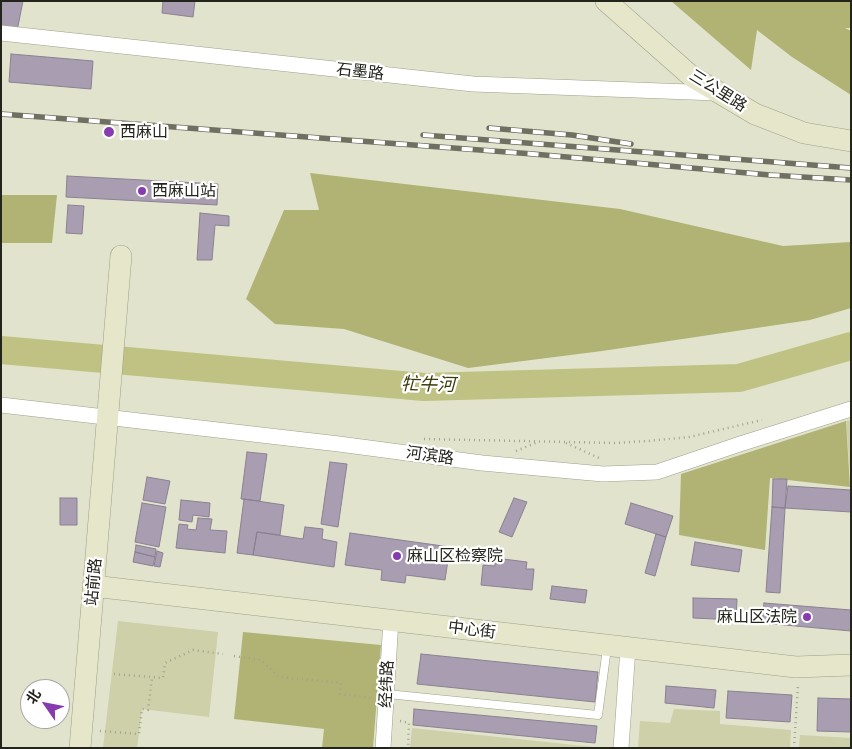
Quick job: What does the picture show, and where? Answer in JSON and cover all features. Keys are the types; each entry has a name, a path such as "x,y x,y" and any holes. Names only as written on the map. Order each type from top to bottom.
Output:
{"street":[{"name":"三公里路","path":"606,1 692,76 721,94 756,114 804,132 851,141"},
{"name":"石墨路","path":"1,33 474,84 721,94"},
{"name":"站前路","path":"81,738 121,256"},
{"name":"河滨路","path":"1,405 339,444 482,463 603,474 657,472 851,409"},
{"name":"中心街","path":"93,586 796,668 851,665"},
{"name":"经纬路","path":"383,748 391,620"},
{"path":"621,748 628,648"}],"lane":[{"path":"386,697 598,715 607,646"}],"path":[{"path":"416,438 615,443 689,437 765,419"},
{"path":"562,442 602,459"},
{"path":"114,674 163,678 165,663 192,650 223,654"},
{"path":"234,656 261,660 279,677 341,683 340,694 386,697"},
{"path":"81,738 139,734 142,709 148,710 152,678"},
{"path":"794,748 798,683"},
{"path":"400,721 409,723 408,748"}],"green space":[{"path":"671,1 851,1 851,28 845,28 851,31 851,95 792,57 757,30 751,70"},
{"path":"310,173 620,209 783,246 851,242 851,308 810,320 602,351 468,368 344,329 275,324 246,299 284,210 319,210"},
{"path":"1,195 57,195 52,243 1,243"},
{"path":"851,420 851,487 846,421"},
{"path":"846,421 850,487 770,478 765,550 679,535 681,474"},
{"path":"118,621 218,632 209,717 142,709 137,748 103,748"},
{"path":"243,632 381,645 373,748 322,748 324,729 234,719"},
{"path":"674,709 720,711 720,724 791,730 790,748 638,748 640,721 670,723"},
{"path":"412,728 594,747 410,748"},
{"path":"800,735 851,738 851,748 799,748"}],"building":[{"path":"1,1 23,1 17,31 1,28"},
{"path":"163,1 195,1 193,17 162,13"},
{"path":"11,54 93,61 91,89 9,82"},
{"name":"西麻山站","path":"67,176 218,184 217,205 66,197"},
{"path":"68,205 84,206 82,234 66,233"},
{"path":"200,213 229,216 229,226 215,225 212,260 197,260"},
{"path":"247,452 267,454 260,501 241,499"},
{"path":"330,462 347,464 338,527 321,524"},
{"path":"147,477 170,481 165,504 143,500"},
{"path":"773,479 787,479 785,508 772,507"},
{"path":"788,486 851,490 851,512 785,508"},
{"path":"60,498 77,498 77,525 60,525"},
{"path":"514,498 527,502 512,537 499,532"},
{"path":"244,499 284,505 280,535 257,532 253,555 237,553"},
{"path":"181,500 210,503 209,517 193,515 192,522 179,520"},
{"path":"142,503 166,507 159,547 135,542"},
{"path":"631,503 673,516 666,537 625,524"},
{"path":"772,507 785,508 780,593 766,592"},
{"path":"198,518 212,519 210,530 227,531 225,553 176,548 179,524 188,525 187,529 196,530"},
{"path":"305,527 323,529 322,539 337,542 334,567 253,555 257,532 303,539"},
{"name":"麻山区检察院","path":"350,533 450,547 445,580 406,575 405,583 381,580 382,570 345,565"},
{"path":"656,534 666,537 655,576 645,573"},
{"path":"695,542 742,550 739,572 691,565"},
{"path":"136,545 156,549 155,557 135,552"},
{"path":"157,551 163,553 160,567 154,566"},
{"path":"135,552 155,557 153,566 133,562"},
{"path":"495,558 527,562 526,569 534,569 532,590 481,585 483,565 495,566"},
{"path":"552,586 587,590 585,603 550,599"},
{"path":"693,598 737,599 736,620 693,618"},
{"name":"麻山区法院","path":"764,603 851,610 851,631 762,623"},
{"path":"421,654 598,672 595,702 417,684"},
{"path":"666,686 716,690 714,708 665,703"},
{"path":"728,691 792,695 790,722 726,718"},
{"path":"818,698 851,699 851,732 817,731"},
{"path":"414,709 597,726 595,743 413,725"}],"waterway":[{"name":"牤牛河","path":"1,350 424,387 739,378 851,346"}],"railway":[{"path":"1,114 851,180"},
{"path":"489,128 572,135 631,144"},
{"path":"423,135 851,168"}],"place":[{"name":"西麻山","path":"109,132"},
{"name":"西麻山站","path":"142,191"},
{"name":"麻山区检察院","path":"397,556"},
{"name":"麻山区法院","path":"807,617"}]}
